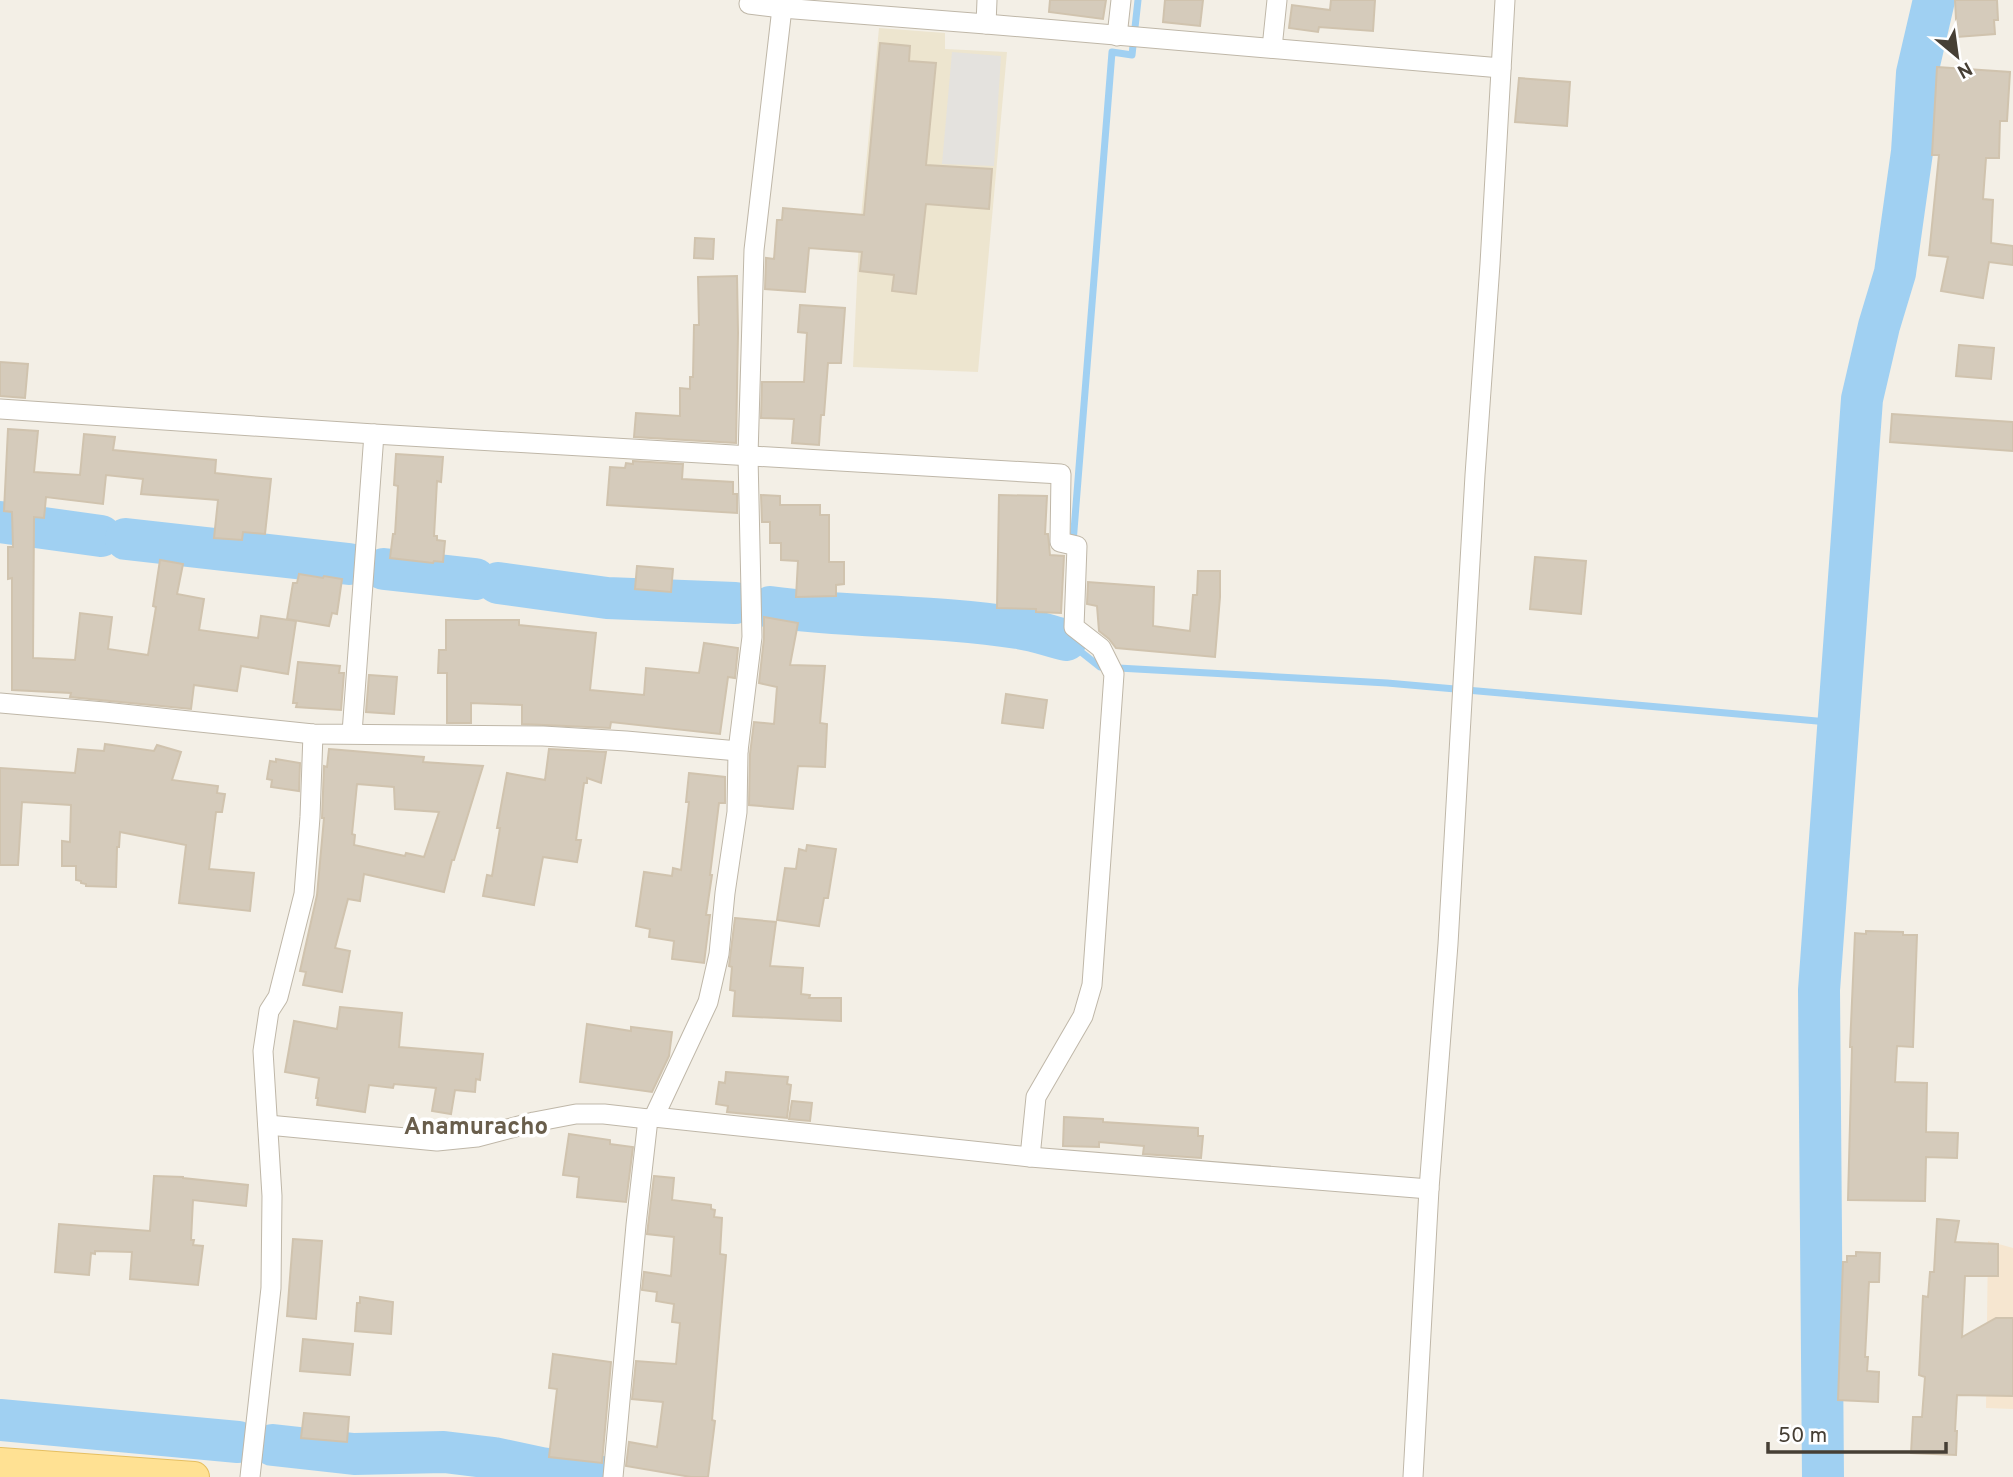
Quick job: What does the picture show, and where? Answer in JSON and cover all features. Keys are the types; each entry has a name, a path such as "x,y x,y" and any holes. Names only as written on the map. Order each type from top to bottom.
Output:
{"main road":[{"path":"0,1463 194,1477"}],"street":[{"path":"986,24 987,0"},
{"path":"1117,36 1121,0"},
{"path":"1272,48 1277,0"},
{"path":"1413,1477 1429,1189 1451,903 1505,0"},
{"path":"749,4 1501,68"},
{"path":"613,1477 636,1226 651,1118 708,1002 719,954 737,812 738,751 752,637 748,456 754,250 782,8"},
{"path":"0,409 1061,474 1060,542 1077,546 1074,627 1101,648 1114,674 1092,985 1083,1016 1036,1097 1030,1157"},
{"path":"352,733 373,433"},
{"path":"0,703 313,734 543,736 738,751"},
{"path":"250,1477 271,1287 272,1196 263,1051 270,1011 278,997 304,894 313,734"},
{"path":"268,1125 437,1141 477,1137 576,1114 604,1114 1030,1157 1429,1189"}],"shaded area":[{"path":"879,28 945,33 945,49 1007,52 978,372 853,367 859,238"},
{"path":"952,52 1001,56 994,166 942,164"},
{"path":"1988,1241 2013,1248 2013,1409 1986,1408"}],"building":[{"path":"1050,0 1106,0 1103,19 1049,12"},
{"path":"1165,0 1203,0 1200,26 1163,22"},
{"path":"1331,0 1375,0 1373,31 1319,27 1318,32 1289,28 1292,5 1330,10"},
{"path":"1955,0 1997,0 1998,20 1994,20 1995,34 1957,37"},
{"path":"880,43 910,46 909,61 936,63 926,165 992,169 989,209 926,204 916,294 892,291 894,275 860,271 862,252 809,248 805,292 765,289 766,258 774,259 777,220 782,220 783,208 864,215"},
{"path":"1937,67 2010,72 2007,121 2000,121 1999,158 1986,158 1983,199 1993,200 1991,243 2013,246 2013,265 1989,262 1983,298 1941,291 1948,257 1929,255 1939,155 1932,155"},
{"path":"1519,78 1570,82 1567,126 1515,122"},
{"path":"695,238 714,239 713,259 694,258"},
{"path":"737,276 736,443 634,437 636,413 680,416 680,388 690,389 690,377 693,377 694,325 699,325 698,277"},
{"path":"800,305 845,308 841,363 828,363 819,445 792,443 794,419 761,418 762,382 804,382 807,333 798,332"},
{"path":"1959,345 1994,348 1991,379 1956,376"},
{"path":"0,362 28,364 25,398 0,396"},
{"path":"1892,414 2013,422 2013,451 1890,442"},
{"path":"8,429 38,431 34,472 80,475 84,434 115,437 113,450 216,460 215,473 271,479 265,534 243,532 242,540 214,538 218,500 141,494 143,479 106,475 103,504 46,497 44,518 34,517 33,658 75,660 80,613 112,617 108,649 148,655 160,560 183,564 177,594 204,599 199,630 258,638 261,616 296,621 288,674 241,666 237,691 194,685 191,709 70,697 71,693 12,690 12,578 8,579 8,547 13,547 12,512 4,511"},
{"path":"396,454 443,457 441,482 437,481 434,536 437,536 437,540 445,541 443,562 390,558 395,534 398,486 394,485"},
{"path":"633,461 683,464 682,479 733,482 733,494 737,494 737,513 607,505 610,467 625,468 626,463 633,464"},
{"path":"761,495 780,496 780,505 820,505 820,515 829,515 829,562 844,562 844,584 836,585 836,596 796,597 798,561 781,560 781,543 770,543 770,522 762,522"},
{"path":"999,495 1047,496 1045,534 1048,534 1050,555 1064,556 1061,613 997,608"},
{"path":"1535,557 1586,561 1581,614 1530,609"},
{"path":"637,566 673,569 671,592 635,589"},
{"path":"1198,571 1220,571 1215,657 1116,648 1099,631 1097,606 1087,604 1088,582 1154,587 1153,626 1190,631 1193,595 1197,595"},
{"path":"299,574 342,579 337,614 332,613 329,626 287,619 293,583 297,583"},
{"path":"764,617 798,623 790,665 825,666 820,723 827,724 825,767 798,766 793,809 749,805 754,722 774,724 777,687 759,683"},
{"path":"446,620 519,620 519,625 596,633 590,690 644,695 646,668 699,673 704,643 738,648 735,678 728,677 720,734 611,722 610,728 522,724 522,705 471,703 471,723 447,723 447,673 438,673 439,650 446,650"},
{"path":"298,662 340,666 339,673 344,673 341,710 296,707 297,703 293,703"},
{"path":"369,675 397,677 394,714 366,712"},
{"path":"1006,694 1047,700 1043,728 1002,723"},
{"path":"105,744 154,751 157,745 181,752 172,780 218,786 217,793 225,794 222,812 216,812 209,869 254,873 250,911 179,903 186,845 120,832 116,887 86,886 76,880 76,866 62,866 62,841 70,842 71,805 22,802 18,865 0,865 0,768 75,773 78,749 104,751"},
{"path":"329,749 424,757 423,762 483,766 444,892 364,874 360,901 348,899 335,948 350,951 342,992 303,985 306,972 300,971 317,895 324,818 324,766 327,767","holes":["357,784 394,787 395,809 439,812 424,857 406,853 405,856 354,845 355,835 352,834"]},
{"path":"549,749 606,752 601,783 587,778 587,783 584,783 576,840 581,840 577,862 543,857 534,905 483,896 487,875 492,876 507,773 545,780"},
{"path":"276,759 300,763 299,791 271,787 272,780 267,779 270,761 276,762"},
{"path":"689,773 725,777 725,803 719,803 710,875 706,915 710,915 704,963 672,959 674,941 649,937 650,929 636,926 644,872 672,876 673,868 681,870 689,802 686,802"},
{"path":"807,845 836,849 828,898 824,898 819,926 777,920 785,868 796,869 799,849 806,851"},
{"path":"735,918 776,922 770,966 803,968 801,994 810,995 809,998 841,998 841,1021 733,1016 735,991 730,990 732,967 729,966"},
{"path":"1866,931 1917,935 1913,1047 1897,1046 1895,1082 1927,1083 1926,1132 1958,1133 1957,1158 1926,1157 1925,1201 1848,1200 1855,933 1866,934"},
{"path":"340,1007 402,1013 399,1047 483,1054 480,1080 476,1079 475,1092 455,1090 451,1114 432,1111 436,1088 394,1084 393,1088 369,1085 365,1112 317,1105 319,1078 285,1072 294,1021 337,1029"},
{"path":"587,1024 631,1031 631,1027 672,1032 669,1056 652,1092 580,1082"},
{"path":"726,1072 788,1077 787,1084 791,1085 787,1118 727,1112 728,1106 716,1104 719,1082 725,1083"},
{"path":"792,1101 812,1103 810,1121 789,1119"},
{"path":"1064,1117 1198,1128 1198,1136 1203,1136 1201,1158 1143,1154 1144,1146 1099,1142 1099,1147 1063,1146"},
{"path":"569,1134 610,1140 610,1144 633,1147 626,1202 577,1197 579,1177 563,1175"},
{"path":"154,1176 248,1185 246,1206 193,1200 191,1240 194,1240 193,1245 203,1246 198,1285 130,1279 132,1252 91,1253 89,1275 55,1272 59,1224 150,1231"},
{"path":"654,1176 674,1178 672,1200 711,1205 711,1209 715,1210 714,1217 722,1218 720,1254 726,1255 712,1420 715,1421 708,1477 691,1477 626,1466 629,1442 657,1447 663,1402 632,1399 636,1361 676,1364 680,1323 672,1322 674,1304 656,1301 657,1292 642,1290 644,1272 671,1276 674,1237 647,1234"},
{"path":"1937,1219 1959,1221 1955,1242 1998,1244 1998,1276 1965,1276 1962,1337 1996,1318 2013,1318 2013,1396 1957,1395 1956,1455 1911,1453 1913,1417 1922,1417 1925,1377 1919,1375 1923,1296 1928,1297 1930,1272 1934,1272"},
{"path":"293,1239 322,1241 316,1319 287,1316"},
{"path":"1856,1252 1880,1253 1879,1282 1869,1282 1865,1357 1868,1357 1867,1371 1879,1372 1878,1402 1838,1400 1843,1262 1847,1262 1847,1256 1856,1256"},
{"path":"360,1297 393,1302 391,1334 355,1331"},
{"path":"303,1339 353,1344 350,1375 300,1371"},
{"path":"553,1354 611,1362 602,1463 549,1457 557,1389 549,1388"},
{"path":"304,1413 349,1417 347,1442 301,1438"}],"waterway":[{"path":"1073,543 1112,52 1132,55 1138,0"},
{"path":"1823,1477 1819,990 1862,399 1895,273 1912,152 1917,73 1934,0"},
{"path":"0,522 101,536"},
{"path":"126,539 349,564"},
{"path":"384,569 475,579"},
{"path":"498,583 607,598 735,603"},
{"path":"770,607 987,624 1030,630 1066,640"},
{"path":"1067,624 1066,640 1100,667 1387,683 1839,723"},
{"path":"0,1420 238,1442"},
{"path":"273,1445 354,1454 444,1452 602,1477"}],"district":[{"name":"Anamuracho","path":"476,1126"}]}
